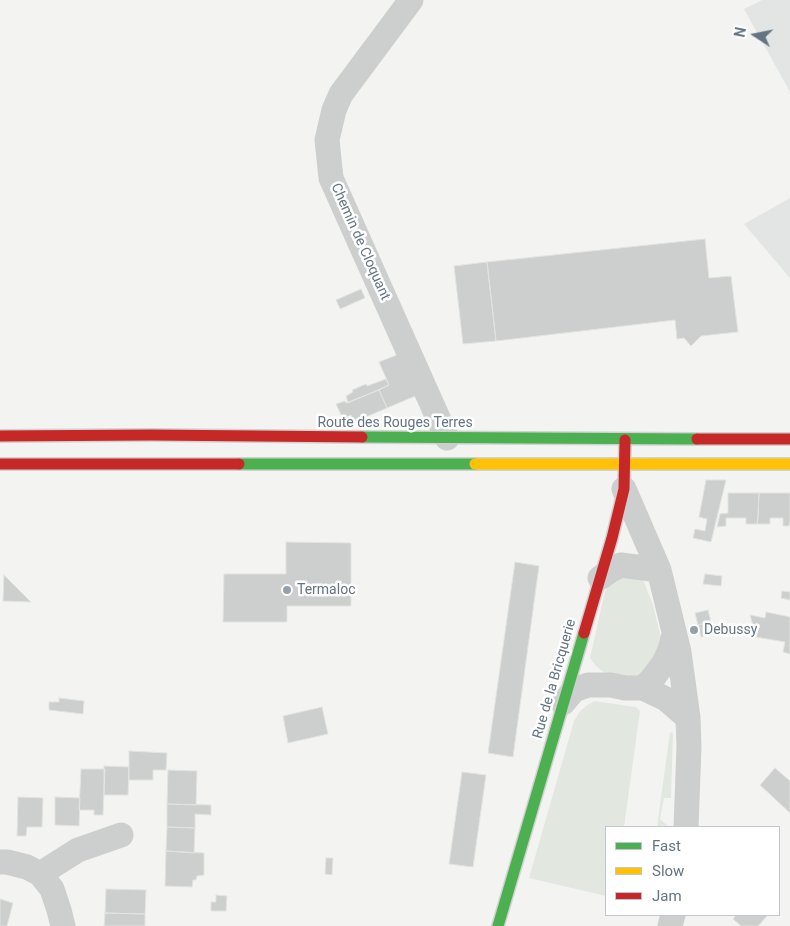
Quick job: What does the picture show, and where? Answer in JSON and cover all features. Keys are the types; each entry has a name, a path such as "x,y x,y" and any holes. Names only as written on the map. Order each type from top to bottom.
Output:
{"main road":[{"name":"Route des Rouges Terres","path":"0,436 790,439"},
{"name":"Rue de la Bricquerie","path":"498,926 612,538 624,489 625,439"},
{"path":"0,464 790,464"}],"street":[{"name":"Chemin de Cloquant","path":"412,0 342,94 334,110 327,140 331,178 447,438"},
{"path":"624,489 659,570 679,652 688,718 689,747 686,826"},
{"path":"600,578 610,570 621,565 659,570"},
{"path":"643,688 664,663 670,650 674,631"},
{"path":"580,646 586,662 593,672 600,680 611,685"},
{"path":"563,703 574,690 588,685 643,688 666,699 688,718"},
{"path":"40,874 78,850 121,835"},
{"path":"0,862 27,867 40,874 52,889 63,926"}],"shaded area":[{"path":"762,0 790,0 790,92 744,9"},
{"path":"790,198 790,278 744,224"},
{"path":"618,576 640,577 644,582 653,605 662,642 647,676 613,676 602,671 590,658 605,591"},
{"path":"594,701 636,707 640,711 624,826 605,826 605,896 529,878 574,721 580,711"},
{"path":"670,732 673,733 671,798 664,798 660,819 668,826 657,826"}],"building":[{"path":"705,239 709,278 731,276 738,332 701,336 691,346 684,338 677,339 675,320 496,341 487,262"},
{"path":"487,262 496,341 463,344 454,266"},
{"path":"361,289 365,298 340,309 336,300"},
{"path":"402,353 420,394 387,408 379,390 389,385 379,362"},
{"path":"386,379 389,385 348,403 346,396 353,392 352,390"},
{"path":"379,390 387,408 354,422 351,415 343,419 336,404 345,401 346,403"},
{"path":"706,480 726,480 711,542 693,538 695,529 705,531 707,519 699,517"},
{"path":"728,493 759,493 757,524 746,524 746,518 726,518 726,526 717,527 720,514 728,513"},
{"path":"759,493 790,493 789,526 783,526 783,518 770,518 770,524 757,524"},
{"name":"Termaloc","path":"286,542 351,543 351,606 287,606 287,622 223,622 224,574 286,574"},
{"path":"515,562 539,566 513,757 488,753"},
{"path":"705,574 722,576 721,586 703,584"},
{"path":"4,575 31,602 3,601"},
{"path":"782,591 790,592 790,600 781,598"},
{"path":"708,610 711,622 698,625 695,613"},
{"path":"766,612 790,617 790,654 783,652 785,642 756,637 750,615 765,618"},
{"path":"711,622 714,634 701,637 698,625"},
{"path":"59,698 84,701 83,714 49,710 49,702 59,702"},
{"path":"322,707 328,734 288,743 283,716"},
{"path":"129,751 167,753 166,770 153,770 153,780 129,780"},
{"path":"104,766 129,767 128,795 104,795"},
{"path":"775,768 790,781 790,813 760,785"},
{"path":"81,769 105,769 103,815 94,815 94,810 79,810"},
{"path":"168,770 197,771 196,805 167,804"},
{"path":"462,772 486,775 473,867 449,864"},
{"path":"18,797 43,798 42,827 27,827 26,836 17,836"},
{"path":"55,797 80,798 79,826 55,825"},
{"path":"167,804 211,805 211,815 195,814 195,828 167,827"},
{"path":"167,827 195,828 194,853 166,851"},
{"path":"166,851 204,853 204,875 197,876 196,880 193,880 192,887 165,886"},
{"path":"326,858 333,858 332,875 325,874"},
{"path":"106,889 146,890 145,914 105,913"},
{"path":"216,895 227,896 226,911 211,911 211,902 216,902"},
{"path":"0,899 13,903 7,926 0,926"},
{"path":"105,913 145,914 145,926 104,926"},
{"path":"735,916 767,916 758,926 741,926 733,919"}],"traffic: fast":[{"path":"362,437 697,439"},
{"path":"239,464 475,464"},
{"path":"498,926 584,633"}],"traffic: slow":[{"path":"475,464 790,464"}],"traffic: jam":[{"path":"0,436 362,437"},
{"path":"697,439 790,439"},
{"path":"584,633 612,538 624,489 625,440"},
{"path":"0,464 239,464"}],"place":[{"name":"Termaloc","path":"287,590"},
{"name":"Debussy","path":"694,630"}]}
